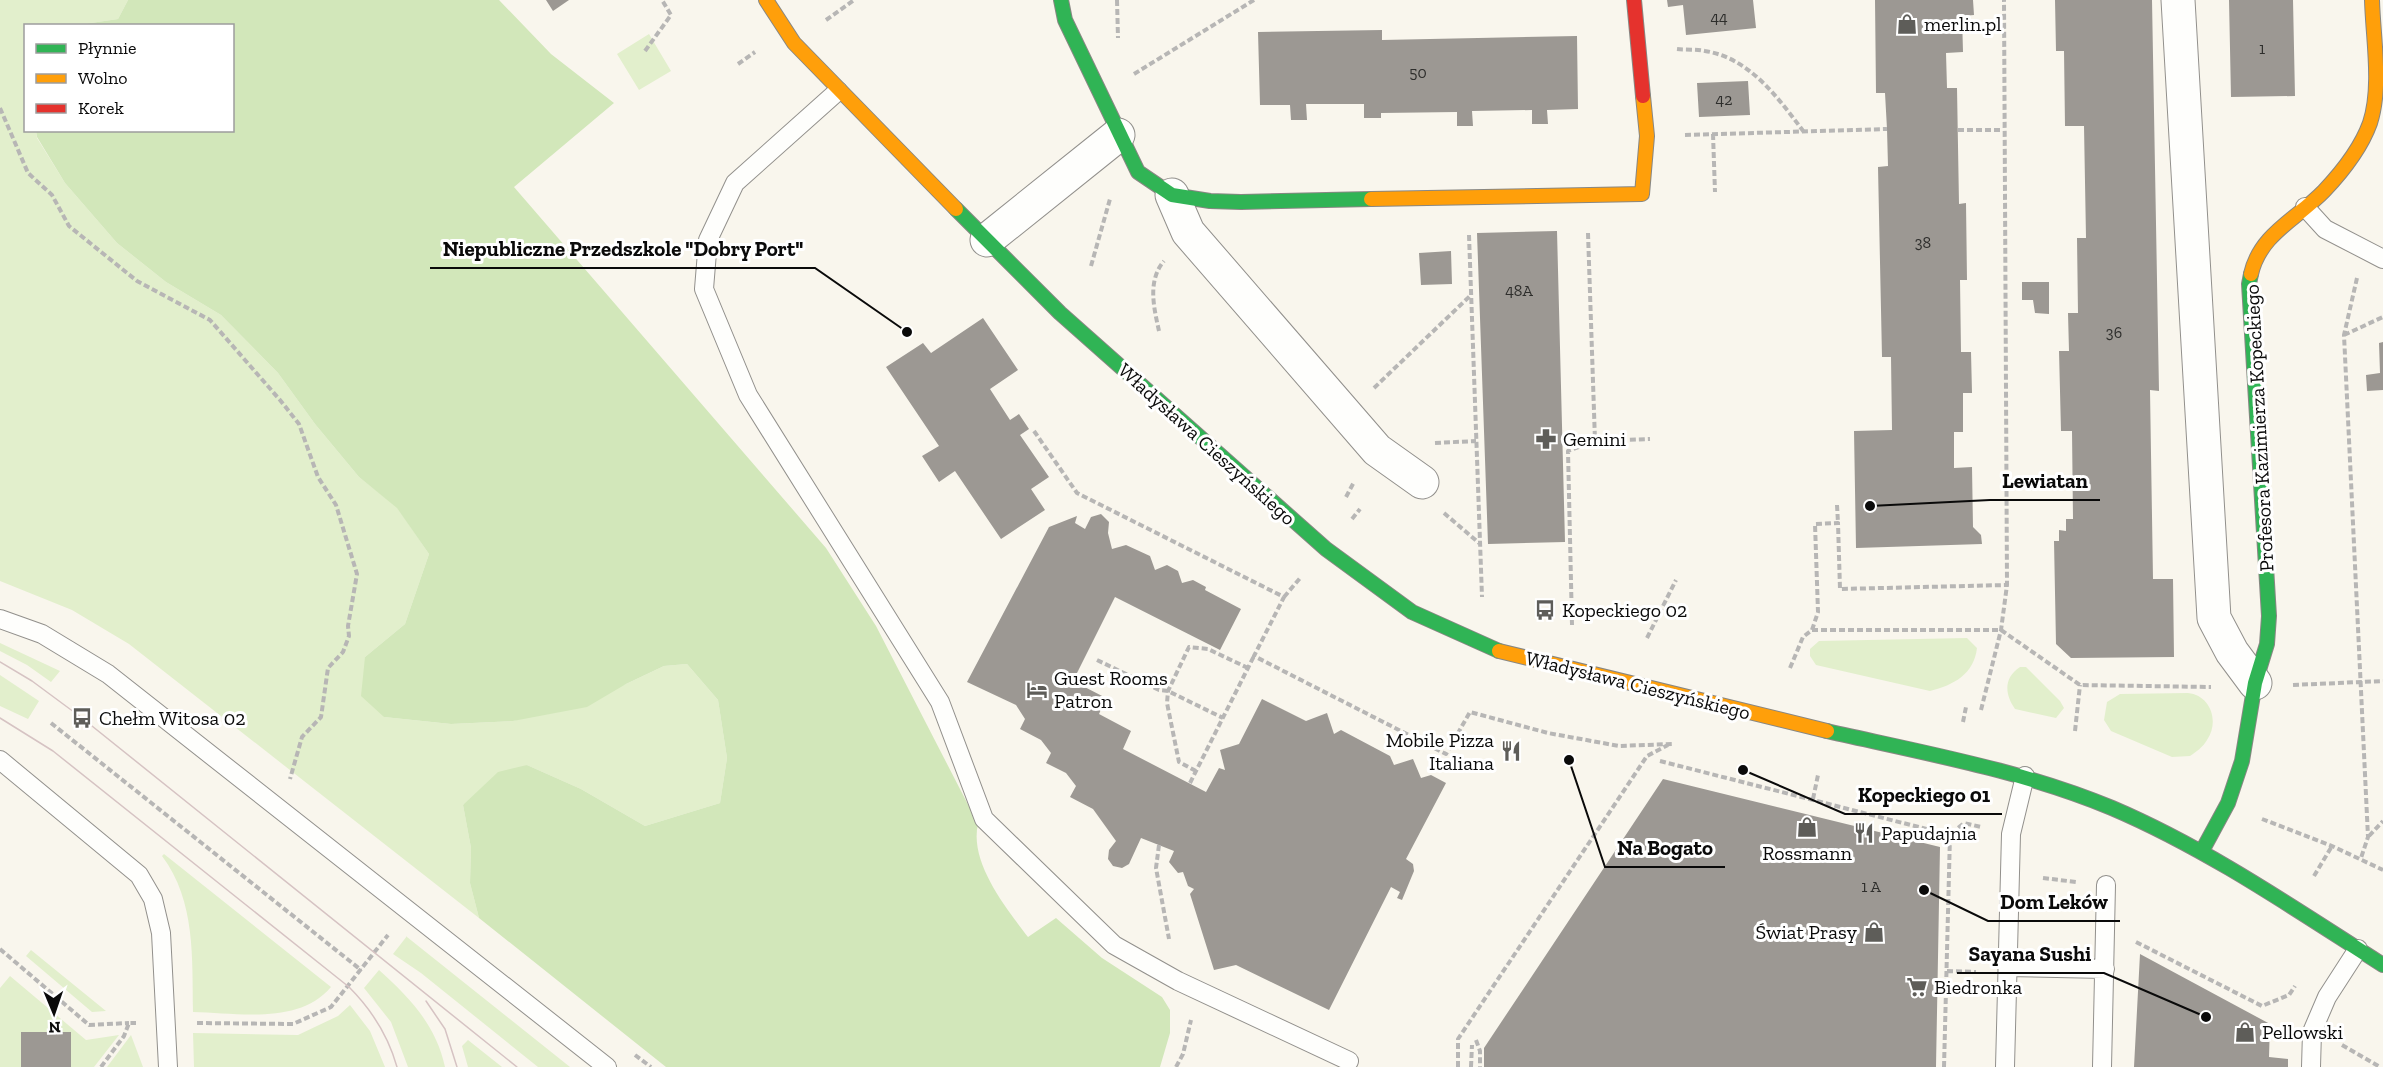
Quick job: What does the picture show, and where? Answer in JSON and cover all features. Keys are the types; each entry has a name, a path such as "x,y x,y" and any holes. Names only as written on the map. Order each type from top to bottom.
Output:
{"street":[{"name":"Władysława Cieszyńskiego","path":"766,0 794,43 838,91 1060,313 1326,549 1412,612 1492,649 1721,707 2025,776 2112,808 2202,851 2383,965"},
{"path":"1061,0 1065,20 1118,135 1138,172 1172,195 1210,201 1241,202 1642,194 1647,136 1634,0"},
{"path":"2178,0 2214,618 2232,652 2255,685"},
{"name":"Profesora Kazimierza Kopeckiego","path":"2202,851 2228,803 2242,761 2255,685 2267,644 2269,616 2249,284 2254,260 2269,237 2324,191 2356,152 2370,122 2375,84 2372,0"},
{"path":"987,240 1118,135"},
{"path":"1172,195 1188,232 1377,450 1422,482"}],"lane":[{"path":"838,91 735,183 708,240 704,289 748,395 940,702 984,819 1114,945 1198,990 1349,1061"},
{"path":"2305,207 2325,229 2383,259"},
{"path":"0,619 42,634 108,674 608,1067"},
{"path":"0,760 139,875 153,898 161,933 168,1067"},
{"path":"2005,1067 2011,834 2025,776"},
{"path":"2102,1067 2106,885"},
{"path":"2311,1067 2312,1032 2327,997 2358,949"},
{"path":"2007,967 2104,969"}],"path":[{"path":"645,51 671,15 662,0"},
{"path":"1117,0 1118,44"},
{"path":"1126,79 1254,0"},
{"path":"1981,710 2001,630 2007,585 2004,0"},
{"path":"1668,47 1706,51 1740,63 1772,91 1804,132"},
{"path":"0,108 28,173 52,195 69,226 137,281 210,320 280,400 299,424 318,477 336,505 357,574 348,627 349,636 342,652 328,668 321,717 302,737 290,780"},
{"path":"1679,135 1887,129"},
{"path":"1958,130 2003,130"},
{"path":"1713,134 1715,192"},
{"path":"1587,194 1594,441"},
{"path":"1159,332 1153,304 1155,272 1188,232"},
{"path":"1469,237 1482,597"},
{"path":"2361,858 2368,837 2343,336 2366,251"},
{"path":"1347,414 1471,295"},
{"path":"2343,336 2383,317"},
{"path":"1034,431 1077,494 1284,597 1190,783"},
{"path":"1572,625 1568,450 1594,441 1650,439"},
{"path":"1422,482 1447,516 1480,544"},
{"path":"1838,505 1840,589 2007,585"},
{"path":"1790,668 1803,637 1812,630 1818,612 1815,524 1838,524"},
{"path":"1647,638 1676,580"},
{"path":"1812,630 2001,630 2079,685 2255,685"},
{"path":"1196,771 1179,762 1167,703 1168,691 1189,647 1208,649 1248,668"},
{"path":"1254,656 1446,754 1470,712 1548,733 1619,746 1672,744 1647,756 1458,1039 1458,1067"},
{"path":"1097,660 1223,718"},
{"path":"2309,684 2383,681"},
{"path":"2075,731 2079,685"},
{"path":"51,723 361,969"},
{"path":"1660,761 1950,835"},
{"path":"1813,799 1818,775"},
{"path":"2252,816 2361,858 2383,870"},
{"path":"2368,837 2383,821"},
{"path":"1950,835 1964,824"},
{"path":"1944,1067 1950,835"},
{"path":"1160,845 1156,868 1160,899"},
{"path":"2039,873 2044,880 2106,885"},
{"path":"0,949 89,1025 167,1022 293,1024 331,1007 407,911"},
{"path":"2142,945 2262,1006 2289,995 2300,979"},
{"path":"1176,1067 1183,1054 1198,990"},
{"path":"101,1067 124,1036 129,1023"},
{"path":"1476,1040 1480,1050 1480,1067"},
{"path":"2334,1040 2380,1067"},
{"path":"1471,1067 1472,1045"},
{"path":"633,1053 651,1067"}],"green space":[{"path":"0,0 128,0 118,19 84,24 24,24 24,132 36,132 37,138 65,183 117,243 166,282 221,315 278,373 315,424 359,477 397,507 429,554 405,624 365,657 384,717 451,724 513,721 626,684 664,666 687,664 718,700 727,758 720,803 645,826 581,789 527,765 463,805 471,848 470,883 479,918 129,644 72,610 0,581"},
{"path":"128,0 499,0 551,54 614,103 514,187 826,548 876,626 978,824 979,854 991,884 1028,937 1056,918 1102,958 1162,997 1170,1010 1170,1033 1160,1067 666,1067 479,918 470,883 471,848 463,805 498,772 527,765 581,789 645,826 720,803 727,758 718,700 687,664 664,666 626,684 587,707 513,721 451,724 384,717 361,696 365,657 405,624 429,554 397,508 359,477 315,424 278,373 221,315 166,282 117,243 65,183 37,137 36,132 234,132 234,24 84,24 118,19"},
{"path":"649,34 671,71 639,90 617,54"},
{"path":"1967,638 1977,648 1972,665 1955,682 1930,691 1816,665 1810,656 1810,649 1819,641"},
{"path":"0,643 60,671 51,682 27,665 0,651"},
{"path":"2020,667 2026,667 2060,701 2064,708 2056,718 2015,709 2009,698 2007,687 2014,671"},
{"path":"0,675 39,701 28,719 0,706"},
{"path":"2188,693 2202,699 2211,710 2213,717 2211,733 2207,740 2190,756 2172,757 2111,731 2104,720 2107,702 2120,694"},
{"path":"164,854 331,987 318,999 285,1012 248,1015 193,1012 190,931 181,892 162,856"},
{"path":"407,936 570,1067 538,1067 421,973 393,954"},
{"path":"31,950 106,1011 92,1012 26,956"},
{"path":"379,970 420,1013 435,1038 445,1067 408,1067 391,1022 364,988"},
{"path":"10,976 86,1040 119,1035 94,1067 0,1067 0,988"},
{"path":"350,1005 370,1031 385,1067 194,1067 193,1033 298,1035 338,1016"},
{"path":"131,1035 143,1067 107,1067"},
{"path":"468,1040 502,1067 468,1067 462,1046"}],"building":[{"path":"546,0 569,0 553,11"},
{"path":"1667,0 1753,0 1756,28 1686,35 1683,5 1668,7"},
{"path":"1875,0 1973,0 1974,15 1962,16 1963,52 1946,53 1947,88 1957,88 1959,204 1966,203 1967,280 1960,280 1961,352 1971,352 1972,393 1963,393 1963,432 1954,432 1954,468 1972,467 1973,527 1981,535 1982,544 1856,548 1854,431 1892,430 1891,357 1882,357 1878,167 1888,166 1885,93 1876,93"},
{"path":"2055,0 2152,0 2159,391 2150,390 2153,579 2173,579 2174,657 2071,658 2056,644 2054,541 2059,541 2059,530 2066,531 2066,519 2073,519 2072,431 2061,431 2059,351 2069,351 2068,313 2078,313 2077,238 2086,238 2084,126 2065,126 2064,51 2056,51"},
{"path":"2229,0 2293,0 2295,96 2231,97"},
{"path":"1382,30 1382,40 1577,36 1578,109 1547,110 1548,124 1532,124 1532,110 1472,111 1473,126 1457,126 1457,112 1381,113 1381,118 1364,118 1364,104 1306,104 1307,120 1291,120 1290,105 1260,105 1258,32"},
{"path":"1748,81 1750,115 1699,117 1697,83"},
{"path":"1557,231 1565,542 1488,544 1477,233"},
{"path":"1451,251 1452,284 1421,285 1419,253"},
{"path":"2022,282 2049,282 2049,314 2035,313 2033,300 2022,300"},
{"path":"983,318 1018,370 990,389 1010,420 1019,414 1029,429 1020,435 1049,477 1031,489 1045,510 1001,539 955,471 939,482 922,456 939,446 886,367 923,343 931,353"},
{"path":"2383,342 2383,390 2367,391 2366,375 2380,373 2379,343"},
{"path":"1101,514 1109,522 1108,533 1112,549 1126,545 1150,556 1155,570 1167,565 1178,571 1182,583 1193,580 1206,587 1205,590 1241,609 1220,650 1115,597 1073,681 1106,698 1099,714 1131,731 1123,749 1206,792 1219,768 1225,770 1220,750 1239,744 1262,699 1306,721 1327,713 1334,734 1341,730 1390,756 1394,765 1413,759 1421,778 1431,775 1446,783 1406,859 1413,864 1414,871 1402,900 1397,898 1400,892 1391,887 1329,1010 1236,965 1214,970 1190,894 1194,889 1188,886 1183,872 1178,873 1169,862 1174,851 1141,838 1129,864 1122,868 1113,866 1108,859 1109,850 1116,841 1093,809 1070,797 1076,786 1066,773 1046,763 1051,753 1041,740 1020,729 1025,719 1016,705 967,682 1049,527 1077,516 1075,523 1085,529 1091,517"},
{"path":"1663,779 1940,847 1936,1067 1484,1067 1484,1048"},
{"path":"2140,954 2270,1024 2269,1057 2288,1059 2288,1067 2134,1067"},
{"path":"21,1032 71,1032 71,1067 21,1067"}],"tram line":[{"path":"0,662 32,681 82,718 517,1067"},
{"path":"0,718 53,751 349,987 378,1024 389,1044 397,1067"},
{"path":"426,1001 445,1029 457,1067"}],"traffic: fast":[{"path":"1061,0 1065,20 1138,172 1172,195 1210,201 1241,202 1371,199"},
{"path":"956,209 1060,313 1326,549 1412,612 1499,651"},
{"path":"2202,851 2228,803 2242,761 2255,683 2267,644 2269,616 2249,284 2251,274"},
{"path":"1827,731 2007,773 2043,783 2112,808 2148,824 2217,861 2383,965"}],"traffic: slow":[{"path":"766,0 794,43 956,209"},
{"path":"2251,274 2262,248 2331,184 2362,142 2370,123 2376,94 2372,0"},
{"path":"1371,199 1642,194 1647,136 1643,96"},
{"path":"1499,651 1827,731"}],"traffic: jam":[{"path":"1634,0 1643,96"}],"place":[{"name":"merlin.pl","path":"1907,24"},
{"name":"Niepubliczne Przedszkole \"Dobry Port\"","path":"907,332"},
{"name":"Gemini","path":"1546,439"},
{"name":"Lewiatan","path":"1870,506"},
{"name":"Kopeckiego 02","path":"1545,610"},
{"name":"Guest Rooms Patron","path":"1037,690"},
{"name":"Chełm Witosa 02","path":"82,718"},
{"name":"Mobile Pizza Italiana","path":"1511,751"},
{"name":"Na Bogato","path":"1569,760"},
{"name":"Kopeckiego 01","path":"1743,770"},
{"name":"Rossmann","path":"1807,827"},
{"name":"Papudajnia","path":"1864,833"},
{"name":"Dom Leków","path":"1924,890"},
{"name":"Świat Prasy","path":"1874,932"},
{"name":"Biedronka","path":"1917,987"},
{"name":"Sayana Sushi","path":"2206,1017"},
{"name":"Pellowski","path":"2245,1032"}]}
